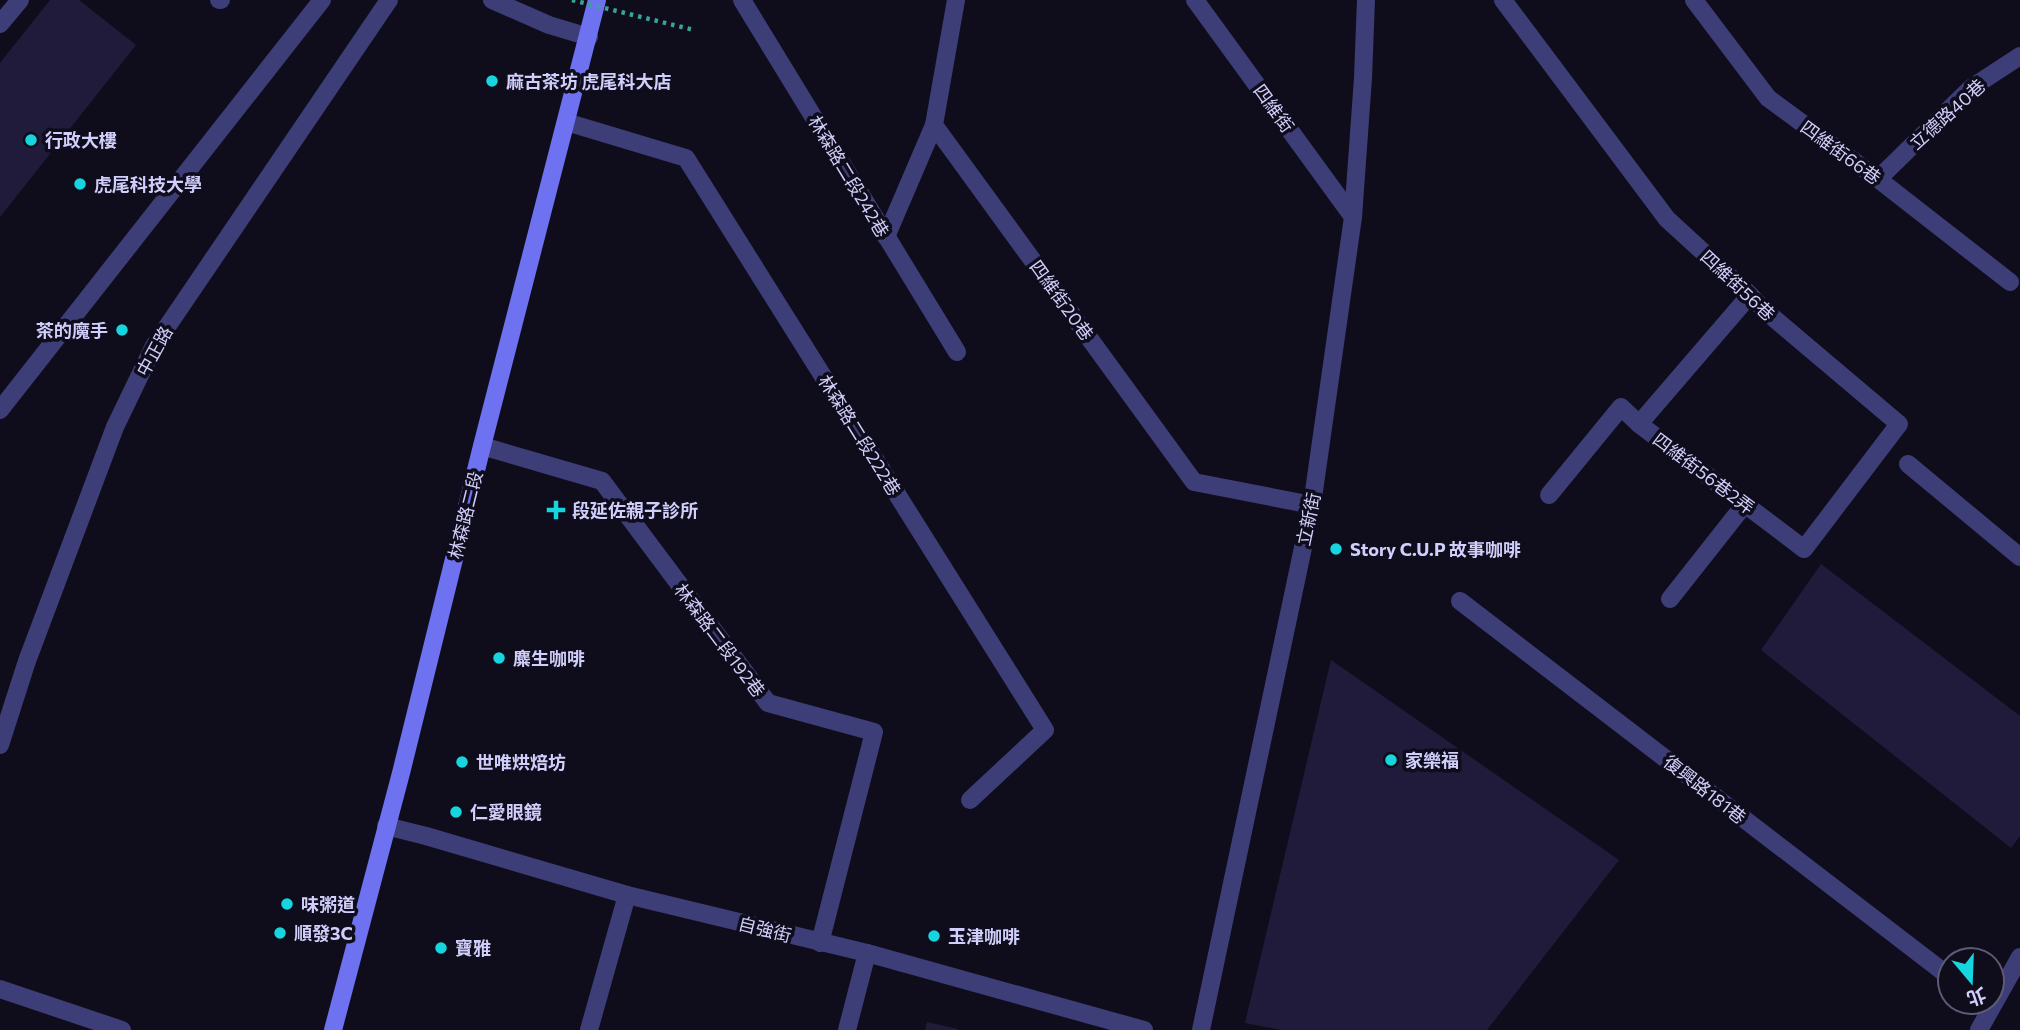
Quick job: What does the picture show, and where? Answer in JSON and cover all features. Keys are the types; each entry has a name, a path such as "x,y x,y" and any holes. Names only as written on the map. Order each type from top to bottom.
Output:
{"main road":[{"name":"林森路二段","path":"332,1030 597,0"}],"street":[{"path":"0,24 20,0"},
{"path":"0,410 323,0"},
{"name":"中正路","path":"0,745 27,661 114,427 154,346 389,0"},
{"path":"492,0 549,25 589,37"},
{"name":"林森路二段242巷","path":"742,0 957,352"},
{"path":"886,237 934,125 956,0"},
{"name":"四維街","path":"1195,0 1353,217"},
{"name":"立新街","path":"1201,1030 1312,505 1353,217 1366,0"},
{"name":"四維街56巷","path":"1503,0 1667,219 1763,309 1899,424 1804,549"},
{"name":"四維街66巷","path":"1694,0 1768,99 1878,179 2010,282"},
{"name":"立德路40巷","path":"1878,179 1971,88 2020,56"},
{"name":"林森路二段222巷","path":"566,122 686,158 1045,730 970,800"},
{"name":"四維街20巷","path":"934,125 1194,482 1312,505"},
{"name":"四維街56巷2弄","path":"1750,295 1639,424 1804,549"},
{"path":"1549,495 1621,407 1639,424"},
{"name":"林森路二段192巷","path":"482,446 602,481 768,703 874,732 820,943"},
{"path":"1908,464 2020,557"},
{"path":"1670,599 1745,504"},
{"name":"復興路181巷","path":"1460,601 1936,966"},
{"name":"自強街","path":"386,826 628,895 867,953 1144,1030"},
{"path":"589,1030 628,895"},
{"path":"847,1030 867,953"},
{"path":"2006,977 2020,957"},
{"path":"0,989 122,1030"}],"path":[{"path":"572,0 694,30"}],"building":[{"name":"行政大樓","path":"50,0 79,0 136,45 0,217 0,63"},
{"path":"1821,564 2020,716 2020,836 2011,848 1761,650"},
{"name":"家樂福","path":"1331,660 1619,860 1487,1030 1281,1030 1245,1023"},
{"path":"927,1022 958,1029 958,1030 925,1030"}],"place":[{"name":"麻古茶坊 虎尾科大店","path":"492,81"},
{"name":"行政大樓","path":"31,140"},
{"name":"虎尾科技大學","path":"80,184"},
{"name":"茶的魔手","path":"122,330"},
{"name":"段延佐親子診所","path":"556,510"},
{"name":"Story C.U.P 故事咖啡","path":"1336,549"},
{"name":"麋生咖啡","path":"499,658"},
{"name":"家樂福","path":"1391,760"},
{"name":"世唯烘焙坊","path":"462,762"},
{"name":"仁愛眼鏡","path":"456,812"},
{"name":"味粥道","path":"287,904"},
{"name":"順發3C","path":"280,933"},
{"name":"玉津咖啡","path":"934,936"},
{"name":"寶雅","path":"441,948"}]}
